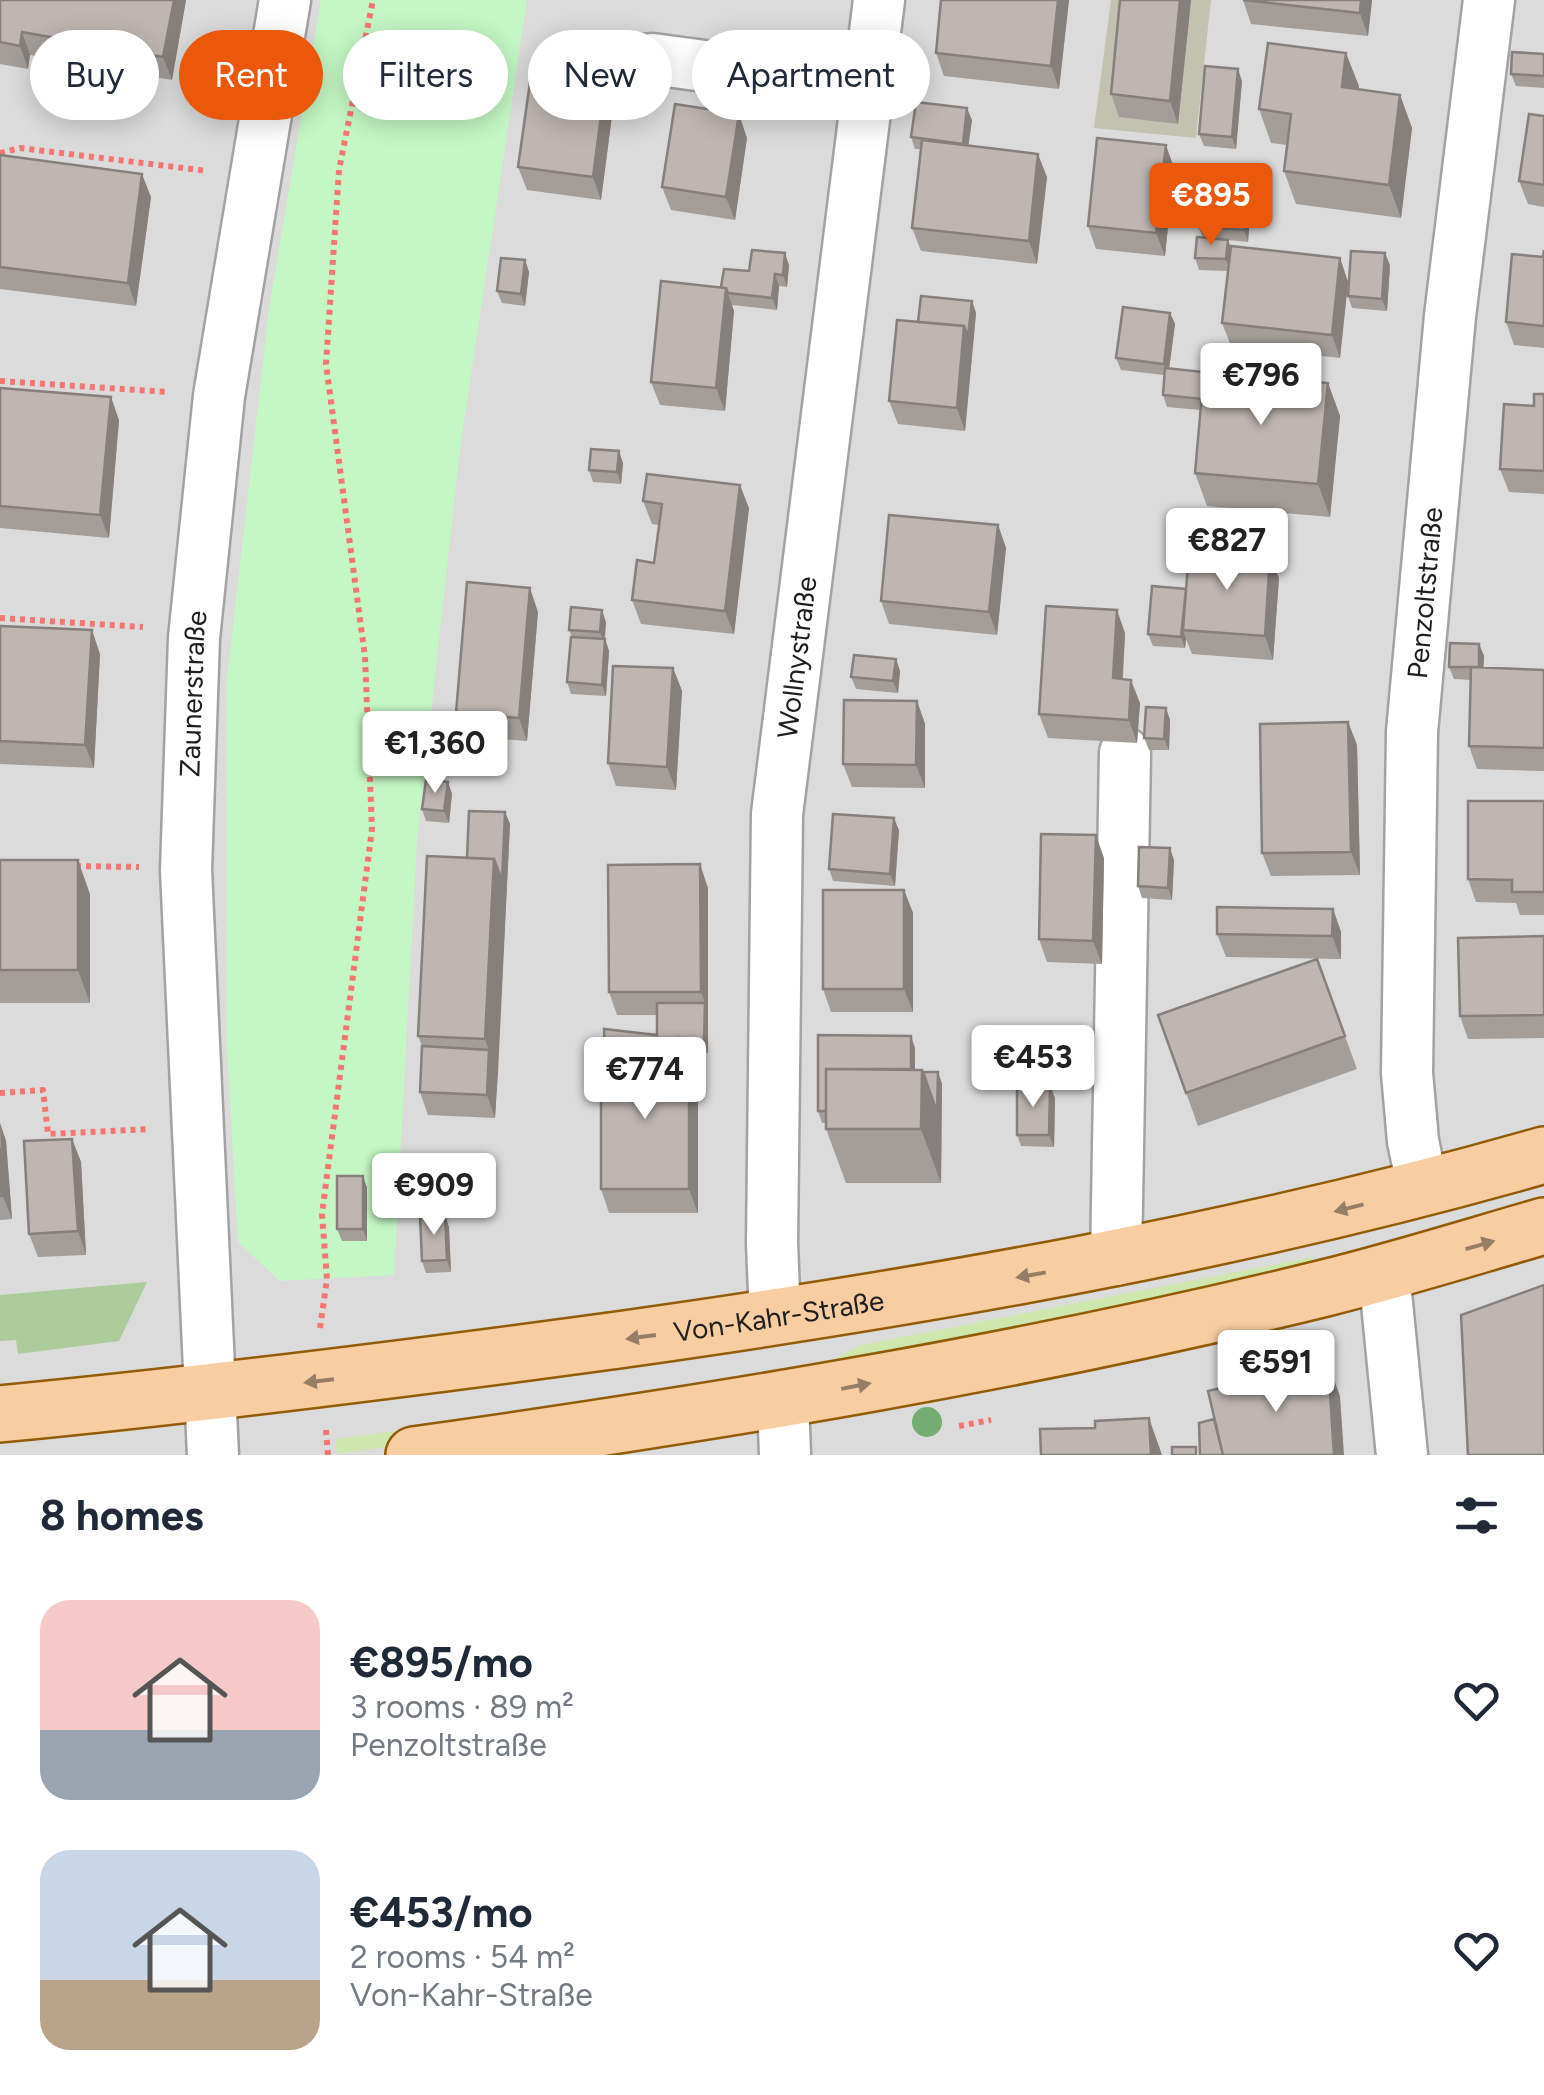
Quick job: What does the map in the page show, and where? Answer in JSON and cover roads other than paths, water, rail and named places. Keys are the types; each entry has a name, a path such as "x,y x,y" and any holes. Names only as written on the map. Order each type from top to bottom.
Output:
{"main road":[{"name":"Von-Kahr-Straße","path":"0,1414 323,1380 775,1318 1116,1260 1424,1189 1544,1154"},
{"path":"414,1455 783,1400 1182,1322 1384,1272 1544,1226"}],"street":[{"name":"Zaunerstraße","path":"213,1455 186,870 194,638 220,396 285,0"},
{"name":"Wollnystraße","path":"875,30 879,0"},
{"name":"Penzoltstraße","path":"1424,1189 1413,1141 1407,1073 1412,732 1450,316 1489,0"},
{"name":"Wollnystraße","path":"775,1318 772,1243 777,814 864,120"},
{"path":"1116,1260 1125,753"},
{"path":"1384,1272 1402,1455"},
{"path":"783,1400 785,1455"}]}
